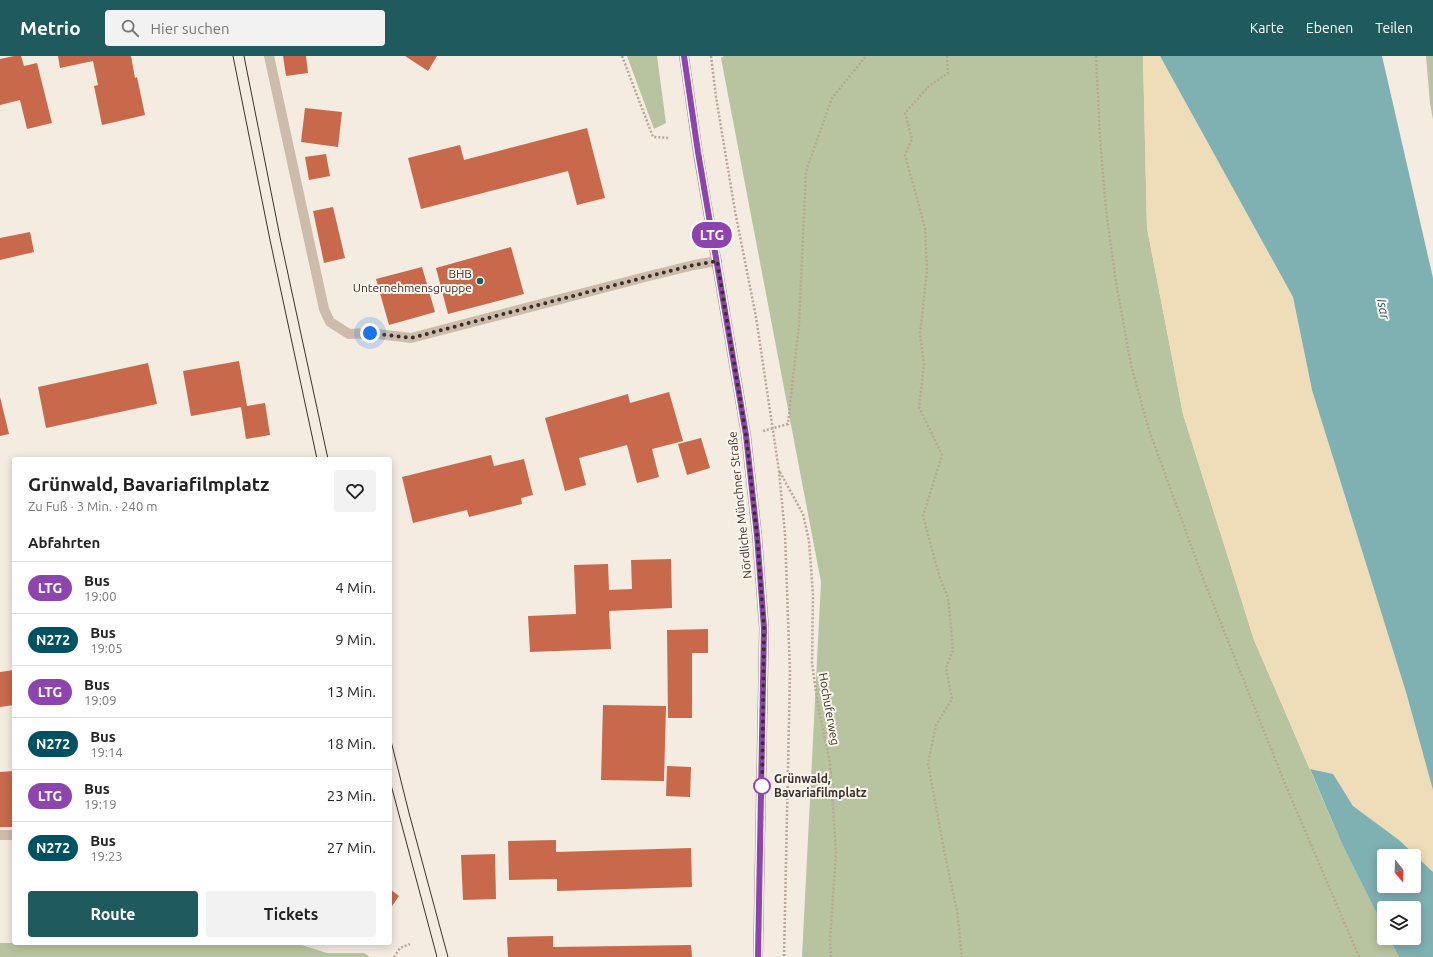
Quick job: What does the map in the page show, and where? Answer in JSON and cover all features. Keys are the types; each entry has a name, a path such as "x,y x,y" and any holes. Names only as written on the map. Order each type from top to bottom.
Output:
{"main road":[{"name":"Nördliche Münchner Straße","path":"684,56 746,435 757,535 764,628 758,957"}],"lane":[{"path":"269,56 324,309 330,322 349,334 370,333 411,338 650,276 717,261"},
{"path":"0,835 12,835"}],"path":[{"path":"622,56 653,137 670,138"},
{"path":"746,435 788,424 799,324 806,171 832,98 866,56"},
{"path":"947,56 948,73 929,86 905,113 912,139 905,155 925,228 927,270 920,334 924,364 918,407 942,455 923,516 939,575 948,598 953,650 946,668 952,699 936,725 928,763 957,911 962,957"},
{"path":"1096,56 1100,138 1107,218 1116,282 1131,365 1149,430 1207,588 1286,786 1359,957"},
{"name":"Hochuferweg","path":"779,470 803,514 809,541 813,595 812,663 818,706 830,762 836,852 830,940 831,957"},
{"path":"394,957 400,948 410,944"}],"green space":[{"path":"627,56 657,56 666,123 654,129"},
{"path":"724,56 1143,56 1147,228 1183,414 1254,640 1342,844 1377,914 1377,945 1393,945 1399,957 802,957 821,582 721,58"},
{"path":"1426,56 1433,56 1433,120 1430,103"},
{"path":"0,943 12,943 12,945 301,945 327,953 364,953 370,957 0,957"}],"sand":[{"path":"1143,56 1160,56 1293,297 1312,390 1406,692 1433,790 1433,872 1421,861 1421,849 1409,849 1399,840 1353,806 1333,775 1310,769 1254,640 1183,414 1147,228"}],"water":[{"name":"Isar","path":"1160,56 1382,56 1433,278 1433,790 1406,692 1312,390 1293,297"},
{"path":"1310,769 1333,774 1353,806 1399,840 1409,849 1377,849 1377,893 1421,893 1421,861 1433,872 1433,957 1399,957 1393,945 1421,945 1421,901 1377,901 1377,914 1342,844"}],"building":[{"path":"21,56 24,66 37,63 52,123 27,129 20,100 0,105 0,59"},
{"path":"58,56 131,56 145,115 102,125 94,86 98,85 93,61 60,68"},
{"path":"283,56 306,56 308,73 286,76"},
{"path":"405,56 437,56 428,71"},
{"path":"305,108 342,112 338,147 301,142"},
{"path":"587,128 605,198 577,205 568,171 421,209 408,158 460,145 464,160"},
{"path":"326,154 330,176 309,180 305,157"},
{"path":"333,207 345,258 324,263 313,211"},
{"path":"30,232 34,252 0,260 0,238"},
{"name":"BHB Unternehmensgruppe","path":"511,247 524,294 448,314 436,268"},
{"path":"422,267 435,312 389,325 376,279"},
{"path":"239,361 247,406 191,416 183,371"},
{"path":"148,363 157,404 46,428 38,387"},
{"path":"669,392 683,441 652,449 659,477 637,483 627,445 579,458 586,485 565,491 545,418 628,394 630,403"},
{"path":"0,397 9,434 0,436"},
{"path":"265,403 270,435 246,439 241,407"},
{"path":"701,438 710,468 687,475 678,444"},
{"path":"491,455 494,466 524,459 533,495 521,498 522,504 469,517 467,510 413,523 402,477"},
{"path":"671,559 672,608 609,611 611,649 530,652 528,616 576,614 574,565 608,564 609,590 632,589 631,560"},
{"path":"708,629 708,653 692,653 692,718 668,718 667,630"},
{"path":"12,670 12,705 0,707 0,672"},
{"path":"603,705 666,706 664,781 601,780"},
{"path":"667,766 691,767 690,797 666,796"},
{"path":"12,771 12,827 0,827 0,772"},
{"path":"556,840 556,852 691,848 692,887 557,891 557,879 509,880 508,841"},
{"path":"495,854 496,899 463,900 461,855"},
{"path":"392,891 399,896 392,906"},
{"path":"553,936 553,947 691,945 692,957 508,957 507,937"}],"tram line":[{"path":"233,56 270,240 317,457"},
{"path":"244,56 280,237 328,457"},
{"path":"392,745 448,957"},
{"path":"392,788 437,957"}],"bus line":[{"name":"LTG","path":"684,56 698,152 746,435 757,535 764,628 758,957"}],"place":[{"name":"BHB Unternehmensgruppe","path":"480,281"},
{"name":"Grünwald, Bavariafilmplatz","path":"762,786"}],"route":[{"path":"370,333 411,338 650,276 717,261 746,435 757,535 764,628 762,789 762,786"}]}
